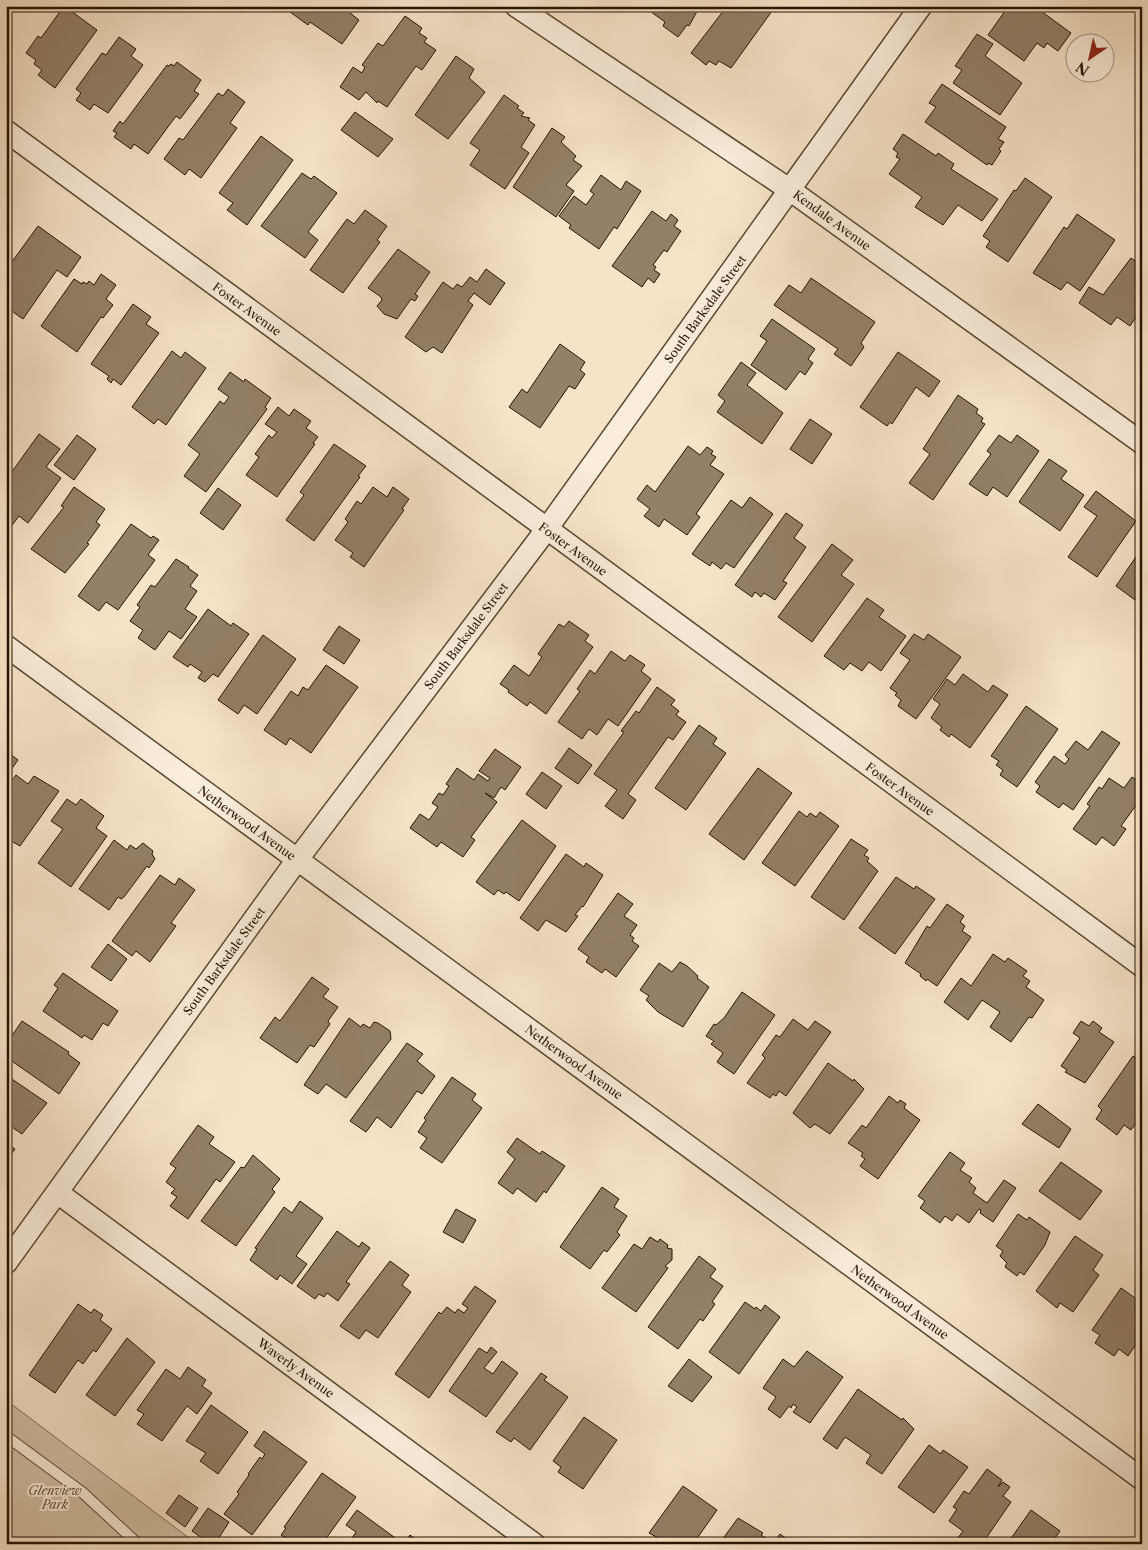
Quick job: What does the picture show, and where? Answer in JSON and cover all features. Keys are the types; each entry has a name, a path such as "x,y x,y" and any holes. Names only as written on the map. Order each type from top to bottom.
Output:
{"street":[{"name":"Kendale Avenue","path":"516,6 790,190 1142,443"},
{"name":"South Barksdale Street","path":"6,1263 297,860 546,530 921,6"},
{"name":"Foster Avenue","path":"6,131 546,530 1142,966"},
{"name":"Netherwood Avenue","path":"6,646 1142,1479"},
{"name":"Waverly Avenue","path":"58,1193 534,1544"}],"lane":[{"path":"6,1436 82,1492 138,1544"}],"green space":[{"name":"Glenview Park","path":"6,1400 197,1544 6,1544"}],"building":[{"path":"64,6 97,30 55,88 38,75 42,70 34,64 36,60 26,53 38,36 41,38"},
{"path":"294,6 356,6 350,13 359,20 342,44 310,22 308,25 290,12"},
{"path":"643,6 700,6 689,26 687,25 678,37 663,26 665,22"},
{"path":"727,6 766,6 772,11 731,68 719,61 716,65 709,61 706,65 691,53"},
{"path":"998,6 1034,6 1070,32 1066,32 1066,40 1058,51 1047,43 1044,48 1037,43 1024,61 988,35 1005,11"},
{"path":"405,16 422,28 419,33 427,38 424,42 436,50 422,70 416,66 387,107 378,101 377,103 366,92 359,100 340,87 353,67 362,73 365,67 362,65 378,43 383,46"},
{"path":"977,34 993,44 985,56 1022,83 1000,115 953,83 962,70 955,66"},
{"path":"119,37 136,49 131,56 143,65 108,113 94,104 90,110 76,100 81,93 76,89 102,53 106,55"},
{"path":"456,56 474,69 469,78 485,92 448,139 415,115"},
{"path":"177,62 201,80 194,91 199,94 180,119 176,116 148,154 134,144 131,149 114,137 117,133 113,131 120,121 123,124 167,65 171,64 174,66"},
{"path":"942,84 1006,127 998,139 1004,142 999,149 1001,151 992,165 988,163 987,165 925,122 936,107 929,103"},
{"path":"228,89 245,102 230,123 237,128 201,178 189,169 185,175 164,159 179,138 183,140 218,93 223,96"},
{"path":"504,95 519,106 517,108 524,113 521,116 530,118 528,120 535,125 521,147 529,153 505,189 470,165 480,150 470,143"},
{"path":"355,112 393,139 378,157 341,130"},
{"path":"552,128 565,137 561,142 576,156 573,160 582,166 566,185 574,191 556,217 513,187"},
{"path":"903,134 936,156 938,153 954,164 951,169 998,199 982,221 958,205 943,225 915,207 922,197 889,174 900,159 896,157 898,153 893,149"},
{"path":"261,136 293,160 247,225 227,210 233,203 219,193"},
{"path":"302,173 311,179 314,176 337,193 308,232 318,240 305,258 261,226"},
{"path":"601,175 621,190 626,181 641,191 617,229 614,227 599,249 569,228 571,225 559,216 574,196 586,205 594,194 590,191"},
{"path":"1025,178 1052,197 1008,262 986,247 990,241 983,236 1014,190 1016,191"},
{"path":"365,210 387,226 377,240 380,242 343,293 310,270 347,219 354,224"},
{"path":"652,211 666,221 671,214 678,220 674,226 681,231 667,252 664,250 653,265 656,267 654,270 660,274 654,283 648,278 642,287 612,266"},
{"path":"1077,214 1115,240 1080,291 1067,282 1061,290 1033,273 1064,227 1067,229"},
{"path":"38,226 81,257 67,277 57,270 23,319 6,307 6,270"},
{"path":"398,249 430,272 415,294 418,296 415,301 411,299 397,319 384,314 377,306 382,300 381,297 368,288"},
{"path":"1131,258 1142,266 1142,308 1130,326 1117,317 1111,325 1079,303 1089,287 1103,295"},
{"path":"486,269 505,283 490,305 474,293 468,301 473,305 442,353 433,347 426,352 405,337 443,282 453,289 457,284 462,287 470,277 477,282"},
{"path":"101,274 116,285 106,299 113,305 103,318 101,317 77,352 41,326 74,279 82,284 83,282 87,284 89,281 94,285"},
{"path":"811,278 875,322 861,343 864,347 851,366 834,354 838,349 774,305 789,285 801,293"},
{"path":"133,304 151,317 146,324 159,333 121,385 113,379 111,383 107,379 109,376 91,364"},
{"path":"772,319 815,349 808,359 813,363 805,375 800,371 786,390 751,365 767,341 760,336"},
{"path":"560,344 585,362 580,370 585,374 575,389 569,386 540,428 509,407 522,389 527,393"},
{"path":"172,351 181,358 185,352 206,368 166,425 158,419 154,424 132,407"},
{"path":"898,352 940,381 929,397 916,387 892,424 890,422 887,426 860,407"},
{"path":"741,362 756,373 747,385 783,413 762,444 717,412 725,401 718,395"},
{"path":"230,372 244,382 245,379 271,398 265,407 267,409 206,492 184,476 200,454 188,445 220,401 224,404 229,397 218,389"},
{"path":"958,395 978,409 976,413 983,418 981,422 985,424 933,500 909,483 930,454 923,449"},
{"path":"278,407 289,416 294,409 311,421 306,428 318,437 277,497 246,475 259,457 255,454 269,435 272,438 277,432 265,424"},
{"path":"810,419 832,434 812,464 790,449"},
{"path":"39,434 60,449 46,467 61,478 28,523 19,516 10,528 6,526 6,480"},
{"path":"77,435 96,449 74,480 54,465"},
{"path":"999,435 1011,443 1017,435 1039,451 1007,497 993,487 987,496 969,484 991,454 987,451"},
{"path":"334,444 366,466 314,541 286,520 304,495 300,492"},
{"path":"688,446 700,455 707,447 713,451 711,454 716,457 710,465 724,474 696,514 700,517 687,535 664,519 659,527 644,516 650,509 637,499 647,485 655,492"},
{"path":"6,448 9,450 7,453 12,457 6,465"},
{"path":"1049,459 1067,471 1061,479 1084,495 1060,531 1019,502"},
{"path":"74,487 105,509 96,522 100,525 87,543 89,544 65,573 31,549 64,507 61,506"},
{"path":"373,487 387,497 393,487 409,499 402,509 404,510 364,567 350,557 353,553 335,540 348,522 345,519 357,501 361,504"},
{"path":"218,488 241,505 223,530 200,513"},
{"path":"1096,491 1136,521 1097,577 1068,557 1097,516 1084,507"},
{"path":"750,497 773,514 734,568 726,563 721,569 712,562 710,566 692,554 731,500 742,508"},
{"path":"786,513 803,525 794,538 806,547 783,581 787,583 775,600 764,593 761,597 755,592 752,597 735,585"},
{"path":"131,524 151,538 153,536 159,540 148,555 155,560 118,610 106,602 99,611 78,596"},
{"path":"832,544 853,560 841,575 854,584 812,642 778,617"},
{"path":"1142,548 1142,605 1116,586"},
{"path":"176,559 198,575 190,586 197,591 185,609 197,617 181,639 169,631 155,650 138,638 143,630 130,621 140,607 137,605 151,585 155,587"},
{"path":"867,598 884,610 879,617 906,636 881,671 869,662 862,671 850,663 844,670 824,656"},
{"path":"208,609 231,626 233,623 249,634 218,677 213,674 205,682 198,678 202,672 190,664 188,667 173,657"},
{"path":"569,621 589,635 585,641 593,647 546,714 530,702 527,706 500,684 514,665 529,676 542,657 538,654 559,624 564,627"},
{"path":"339,626 360,640 344,664 323,650"},
{"path":"914,634 924,640 928,634 961,657 916,719 898,706 901,700 895,695 897,693 890,688 910,660 900,653"},
{"path":"263,635 296,659 257,714 244,705 238,714 218,700"},
{"path":"611,651 625,661 630,655 645,665 641,671 651,679 618,726 608,719 597,735 589,729 582,739 558,722 580,691 577,689 590,670 595,674"},
{"path":"326,665 358,687 311,753 290,738 286,745 264,730 291,691 298,696 303,687 308,690"},
{"path":"963,674 988,692 993,685 1008,695 970,748 951,734 949,737 940,730 942,727 931,718 940,704 933,699 947,679 955,685"},
{"path":"657,687 675,700 671,705 679,711 676,715 686,722 673,740 668,737 628,794 636,800 623,819 605,806 617,790 594,774 624,732 621,731 636,711 639,713"},
{"path":"1026,706 1058,729 1017,787 1000,775 1003,770 996,765 999,761 991,756"},
{"path":"699,725 717,738 713,744 726,753 686,810 655,788"},
{"path":"1102,731 1120,743 1073,810 1063,803 1059,808 1036,792 1040,786 1035,782 1054,756 1065,764 1069,759 1065,755 1076,741 1088,750"},
{"path":"569,748 592,765 578,784 555,768"},
{"path":"495,749 521,767 505,790 501,787 494,798 485,793 497,802 471,837 475,840 463,857 441,842 437,847 410,828 420,814 429,820 438,807 432,803 439,793 443,795 449,786 446,784 457,768 474,780 478,774 488,781 490,778 479,771"},
{"path":"6,751 18,760 6,777"},
{"path":"758,768 792,793 744,860 709,834"},
{"path":"542,772 562,786 546,809 526,794"},
{"path":"16,775 28,784 34,776 59,791 20,846 6,838 6,788"},
{"path":"1132,777 1142,784 1142,797 1121,826 1126,829 1114,846 1102,837 1096,845 1073,829 1090,806 1087,804 1099,787 1102,789 1109,778 1124,788"},
{"path":"67,799 76,805 81,799 104,816 96,828 107,836 71,887 38,863 63,829 51,821"},
{"path":"799,811 807,817 810,813 816,817 820,812 839,826 795,886 762,863"},
{"path":"522,820 556,846 519,901 506,892 504,894 498,890 494,895 476,882"},
{"path":"851,839 868,850 864,855 869,858 867,861 878,871 844,920 811,897"},
{"path":"114,840 127,850 130,845 136,849 143,843 153,851 152,854 155,859 149,868 147,866 124,897 121,899 118,897 109,910 79,889"},
{"path":"566,854 584,867 586,863 603,875 583,907 575,915 578,916 566,932 546,920 538,931 520,918"},
{"path":"160,875 175,885 179,878 195,890 171,923 176,926 150,962 136,951 132,956 112,941"},
{"path":"896,877 914,889 916,886 935,899 895,954 859,928"},
{"path":"618,893 633,904 624,916 637,925 630,935 634,938 632,941 639,946 616,977 605,969 602,973 586,962 589,957 578,949"},
{"path":"947,904 964,916 960,922 965,926 962,931 971,937 937,986 927,979 926,981 920,976 921,974 905,963 927,926 930,928"},
{"path":"108,944 127,959 111,981 91,967"},
{"path":"993,954 1005,962 1008,958 1027,971 1023,976 1030,981 1026,987 1044,1000 1032,1018 1029,1017 1011,1042 990,1027 1000,1012 982,1000 968,1020 944,1002 961,978 971,986"},
{"path":"680,962 687,966 698,976 697,978 709,987 683,1027 658,1012 646,1000 649,996 640,990 659,963 672,972"},
{"path":"63,973 118,1011 108,1026 103,1023 92,1040 84,1035 82,1038 43,1011 58,988 54,985"},
{"path":"312,977 329,989 323,997 338,1007 328,1021 330,1024 314,1047 310,1045 297,1063 260,1038 275,1017 280,1021"},
{"path":"742,992 775,1015 734,1074 717,1062 723,1053 711,1044 714,1041 706,1036 714,1024 716,1025 724,1018"},
{"path":"349,1018 361,1027 363,1024 370,1028 374,1022 378,1023 390,1031 391,1039 346,1098 326,1084 318,1094 304,1085"},
{"path":"793,1019 808,1030 815,1021 831,1032 786,1096 779,1091 776,1096 773,1094 770,1098 747,1083 765,1058 762,1055 776,1035 780,1037"},
{"path":"22,1021 69,1052 68,1054 80,1063 59,1094 6,1057 6,1050 9,1045 7,1043"},
{"path":"1081,1021 1089,1026 1093,1021 1102,1028 1099,1032 1114,1042 1085,1083 1065,1072 1067,1070 1061,1066 1080,1038 1073,1033"},
{"path":"407,1043 423,1054 417,1061 435,1076 422,1094 417,1091 391,1128 377,1117 366,1132 350,1121"},
{"path":"1133,1056 1142,1062 1142,1115 1131,1130 1124,1125 1117,1135 1096,1119 1102,1110 1098,1106"},
{"path":"828,1063 853,1081 854,1079 864,1089 830,1134 815,1124 810,1128 793,1113"},
{"path":"6,1075 47,1103 22,1134 6,1123"},
{"path":"452,1077 476,1094 472,1100 482,1108 442,1163 420,1148 427,1138 418,1132 426,1120 424,1118"},
{"path":"889,1096 898,1103 900,1100 906,1104 904,1108 920,1120 878,1179 860,1166 865,1159 861,1156 863,1153 848,1143 862,1125 866,1128"},
{"path":"1038,1104 1071,1129 1059,1148 1022,1124"},
{"path":"198,1125 214,1137 209,1144 235,1162 220,1182 216,1179 188,1219 170,1206 177,1197 171,1193 175,1189 166,1182 176,1168 170,1164"},
{"path":"517,1138 540,1154 542,1151 565,1166 546,1193 544,1191 536,1202 517,1188 513,1194 498,1183 515,1159 507,1152"},
{"path":"6,1143 15,1149 6,1162"},
{"path":"950,1152 965,1163 960,1170 972,1178 969,1182 976,1188 973,1193 987,1203 1004,1180 1016,1188 993,1222 980,1213 981,1210 979,1209 969,1223 957,1214 952,1221 945,1216 940,1223 920,1208 925,1201 918,1196"},
{"path":"253,1155 280,1179 272,1189 275,1192 236,1246 201,1221 241,1167 244,1168"},
{"path":"1061,1162 1102,1191 1080,1220 1039,1191"},
{"path":"602,1187 619,1199 614,1207 627,1216 617,1232 620,1235 607,1252 604,1250 590,1269 560,1247"},
{"path":"300,1201 323,1218 296,1256 307,1264 292,1284 280,1275 277,1280 250,1260 257,1249 255,1248 284,1207 292,1213"},
{"path":"456,1209 476,1220 463,1243 443,1232"},
{"path":"1018,1214 1027,1220 1029,1217 1050,1232 1045,1245 1024,1275 1020,1272 1017,1276 1005,1267 1007,1263 1000,1256 1003,1251 996,1246"},
{"path":"337,1231 359,1247 362,1242 370,1248 346,1282 350,1284 338,1301 327,1293 324,1297 319,1294 315,1299 297,1286"},
{"path":"1075,1236 1103,1255 1093,1270 1099,1275 1073,1312 1060,1303 1057,1308 1036,1291"},
{"path":"650,1237 658,1242 660,1239 668,1245 667,1248 672,1249 672,1260 665,1266 668,1268 636,1312 602,1288 634,1244 642,1249"},
{"path":"699,1256 716,1269 710,1277 723,1286 712,1302 715,1304 703,1321 700,1319 678,1349 648,1327"},
{"path":"390,1261 409,1275 402,1285 411,1292 378,1338 366,1330 359,1339 340,1326"},
{"path":"475,1286 496,1301 429,1398 395,1374 439,1312 441,1314 447,1307 455,1313 458,1309 464,1313 468,1308 462,1304"},
{"path":"1121,1288 1142,1303 1142,1336 1128,1356 1119,1349 1114,1356 1095,1343 1100,1335 1092,1330"},
{"path":"745,1302 761,1311 765,1305 780,1317 739,1374 709,1352"},
{"path":"78,1304 91,1313 94,1309 103,1315 100,1320 112,1329 96,1352 93,1350 83,1364 78,1360 55,1393 29,1375"},
{"path":"127,1338 155,1362 115,1416 86,1395"},
{"path":"491,1347 497,1352 484,1368 493,1374 502,1361 518,1373 486,1417 449,1391 479,1348 487,1353"},
{"path":"807,1351 843,1377 810,1423 793,1412 797,1407 793,1404 791,1408 789,1406 780,1418 768,1409 776,1397 763,1388 783,1359 794,1367"},
{"path":"689,1359 712,1377 692,1402 668,1386"},
{"path":"188,1367 206,1380 202,1386 212,1393 197,1414 187,1406 162,1441 137,1424 144,1414 137,1410 166,1369 180,1379"},
{"path":"541,1373 547,1377 544,1380 568,1397 530,1450 514,1438 511,1442 496,1432"},
{"path":"858,1389 902,1420 903,1418 914,1429 882,1474 866,1463 871,1455 845,1437 837,1449 823,1439"},
{"path":"211,1405 248,1432 218,1474 200,1461 206,1453 186,1441"},
{"path":"584,1417 617,1440 583,1489 558,1472 561,1467 553,1461"},
{"path":"264,1431 307,1462 252,1535 224,1514 239,1494 237,1492 248,1474 260,1457 262,1459 265,1454 254,1446"},
{"path":"929,1445 941,1454 943,1450 968,1467 934,1513 898,1487"},
{"path":"987,1469 1002,1480 998,1487 1003,1482 1010,1487 1003,1496 1011,1502 982,1544 958,1544 955,1542 963,1531 949,1521 957,1509 953,1507 964,1491 969,1494"},
{"path":"322,1473 356,1497 322,1544 285,1544 287,1539 281,1535 286,1528 284,1527"},
{"path":"683,1486 717,1510 693,1544 656,1544 658,1538 649,1533"},
{"path":"179,1495 198,1508 185,1527 166,1513"},
{"path":"208,1508 229,1522 215,1544 210,1544 192,1531"},
{"path":"357,1510 398,1540 396,1544 348,1544 356,1532 346,1525"},
{"path":"1031,1510 1060,1531 1051,1544 1007,1544"},
{"path":"738,1518 763,1533 761,1535 770,1541 768,1544 719,1544"},
{"path":"780,1534 793,1544 773,1544"},
{"path":"410,1535 422,1544 404,1544"}]}
